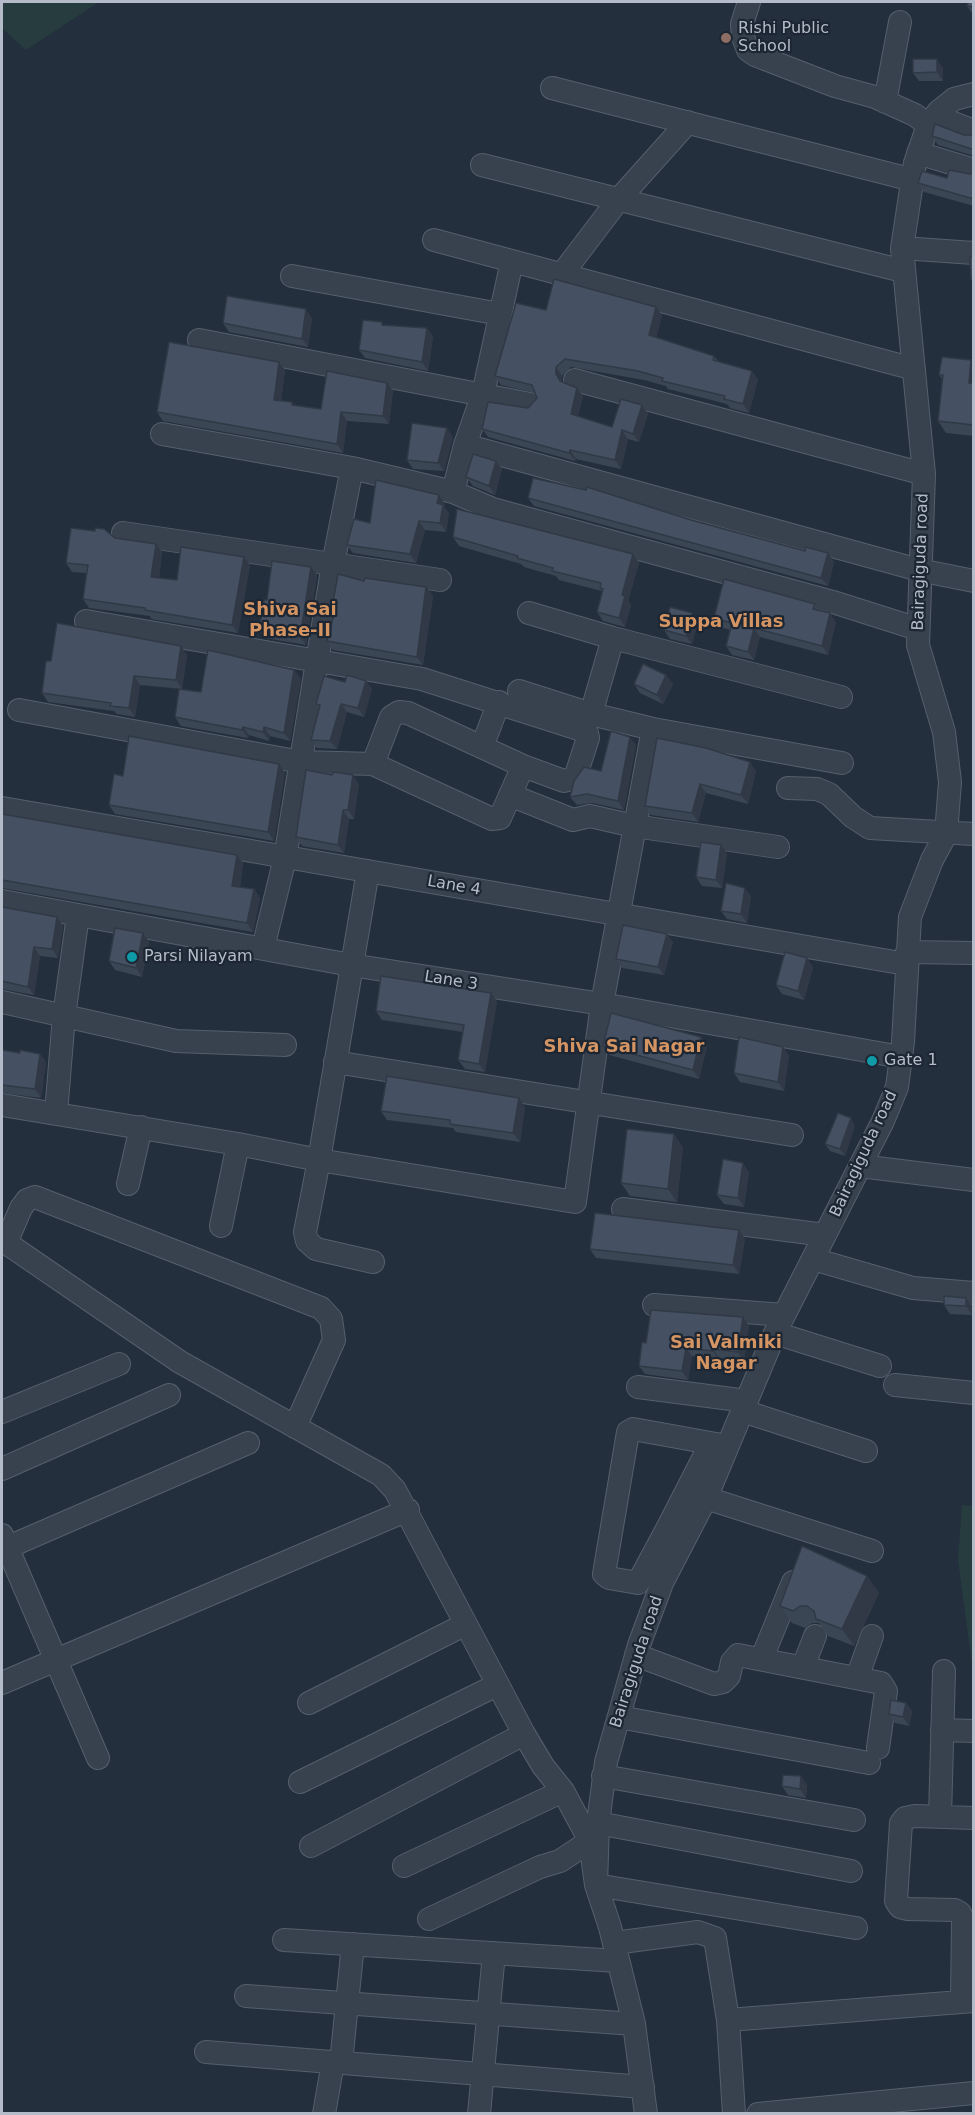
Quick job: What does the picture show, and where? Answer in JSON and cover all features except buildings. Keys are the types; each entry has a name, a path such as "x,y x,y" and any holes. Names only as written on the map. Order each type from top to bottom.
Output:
{"street":[{"path":"749,2 742,24 743,37 748,50 755,56 932,120 974,130"},
{"path":"885,102 900,22"},
{"path":"552,88 912,180"},
{"path":"932,120 954,99 974,94"},
{"name":"Bairagiguda road","path":"594,1832 603,1776 636,1655 662,1583 677,1532 706,1498 718,1446 745,1406 780,1324 897,1087 910,917 932,860 946,834 950,782 944,732 918,645 924,474 902,248 918,153 932,120"},
{"path":"562,274 619,199 688,122"},
{"path":"918,153 974,170"},
{"path":"482,165 903,271"},
{"path":"434,240 914,369"},
{"path":"902,248 974,253"},
{"path":"453,492 465,445 483,394 512,261"},
{"path":"292,276 500,314"},
{"path":"199,340 530,404"},
{"path":"575,380 924,474"},
{"path":"162,434 352,468 453,492 526,519 833,602 918,628"},
{"path":"465,445 919,570 974,581"},
{"path":"263,948 285,858 333,564 352,468"},
{"path":"123,533 440,580"},
{"path":"529,613 613,638 841,698"},
{"path":"86,621 422,679 499,702 587,733 588,738 575,778 571,781 523,766 408,713 399,712 391,717 374,765"},
{"path":"591,714 613,638"},
{"path":"519,691 591,714 653,729 842,764"},
{"path":"482,747 499,702"},
{"path":"19,711 301,762 374,765 492,819 500,818 523,766"},
{"path":"2,1105 575,1202 602,1004 653,729"},
{"path":"788,788 817,789 829,794 853,817 870,828 974,834"},
{"path":"510,795 573,820 590,816 634,826 778,847"},
{"name":"Lane 4","path":"2,808 618,914 906,958 974,953"},
{"path":"368,871 305,1232 307,1241 316,1249 373,1262"},
{"name":"Lane 3","path":"2,901 351,965 602,1004 901,1057"},
{"path":"56,1113 64,1017 78,915"},
{"path":"2,1002 176,1041 285,1045"},
{"path":"335,1062 792,1135"},
{"path":"128,1184 141,1127"},
{"path":"221,1226 238,1144"},
{"path":"860,1166 974,1180"},
{"path":"295,1427 334,1340 331,1319 321,1308 35,1197 27,1200 4,1241 180,1362 295,1427 381,1475 408,1510 464,1625 543,1767 594,1832 596,1885 634,2024 646,2114"},
{"path":"623,1209 825,1235"},
{"path":"813,1258 913,1288 974,1293"},
{"path":"654,1305 780,1324 880,1366"},
{"path":"2,1412 119,1364"},
{"path":"895,1385 974,1393"},
{"path":"638,1387 745,1406 866,1451"},
{"path":"2,1469 169,1395"},
{"path":"633,1429 718,1446 677,1532 641,1581 634,1583 604,1575 628,1432 633,1429"},
{"path":"98,1758 54,1661 4,1541 248,1443"},
{"path":"706,1498 872,1551"},
{"path":"2,1683 408,1510"},
{"path":"762,1658 801,1565"},
{"path":"309,1704 464,1625"},
{"path":"803,1667 815,1636"},
{"path":"857,1678 872,1636"},
{"path":"619,1717 874,1755 886,1691 881,1683 738,1655 732,1662 729,1676 723,1682 714,1684 636,1655"},
{"path":"940,1817 944,1671"},
{"path":"300,1782 497,1685"},
{"path":"942,1730 974,1731"},
{"path":"311,1846 524,1734"},
{"path":"603,1776 854,1820"},
{"path":"404,1866 563,1791"},
{"path":"728,2020 968,2001 963,1919 967,1914 955,1910 908,1909 900,1907 896,1901 901,1823 905,1818 974,1818"},
{"path":"429,1919 540,1867 560,1861 594,1832 851,1871"},
{"path":"596,1885 856,1928"},
{"path":"284,1940 494,1953 616,1952 698,1932 710,1935 715,1938 717,1945 728,2020 734,2114"},
{"path":"324,2114 337,2062 353,1944"},
{"path":"479,2114 494,1953"},
{"path":"246,1996 634,2024"},
{"path":"206,2052 644,2087"},
{"path":"758,2114 974,2093"}],"green space":[{"path":"2,2 99,2 26,50 2,28"},
{"path":"962,1505 973,1506 973,1671 958,1560"}],"place":[{"name":"Rishi Public School","path":"726,38"},
{"name":"Parsi Nilayam","path":"132,957"},
{"name":"Gate 1","path":"872,1061"}],"district":[{"name":"Shiva Sai Phase-II","path":"290,620"},
{"name":"Suppa Villas","path":"721,622"},
{"name":"Shiva Sai Nagar","path":"624,1047"},
{"name":"Sai Valmiki Nagar","path":"726,1353"}]}
